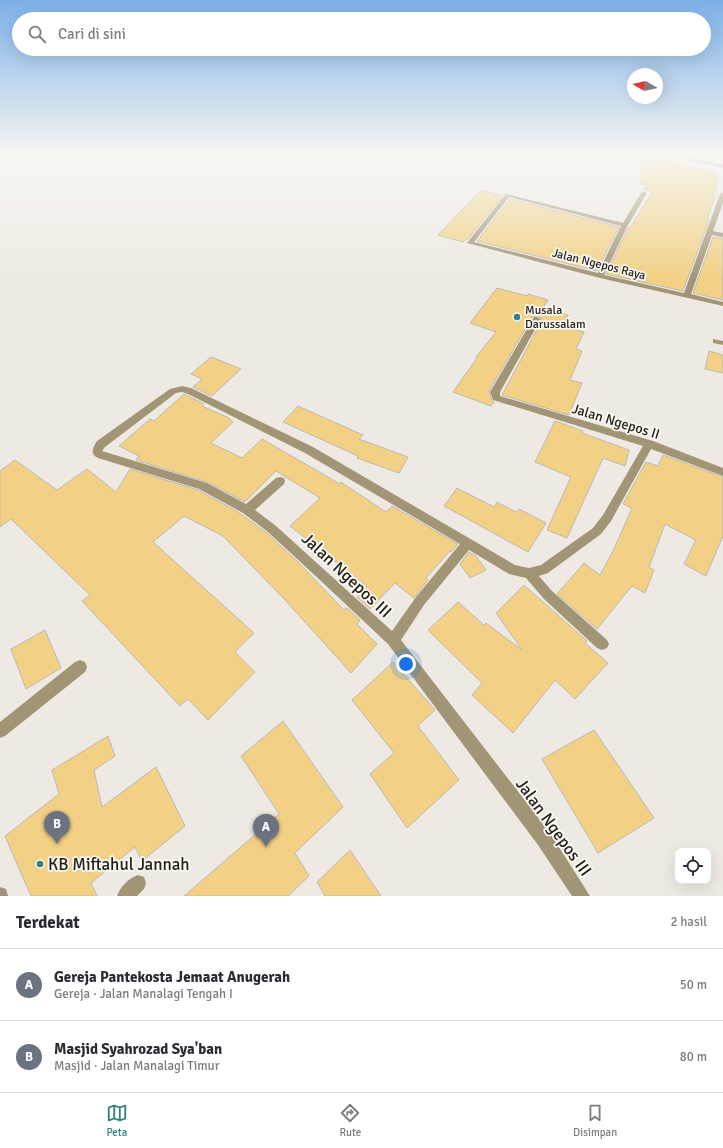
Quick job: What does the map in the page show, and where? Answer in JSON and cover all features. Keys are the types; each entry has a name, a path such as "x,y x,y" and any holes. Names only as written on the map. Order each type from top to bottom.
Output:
{"street":[{"name":"Jalan Ngepos Raya","path":"507,196 470,243 600,276 723,304"},
{"name":"Jalan Ngepos Raya","path":"511,196 625,225"},
{"path":"600,276 625,225 642,196"},
{"path":"687,296 722,196"},
{"path":"709,232 723,235"},
{"name":"Jalan Ngepos II","path":"537,319 495,392 495,396 500,400 649,444 723,472"},
{"name":"Jalan Ngepos III","path":"467,544 388,495 308,450 191,391 182,389 173,391 101,444 97,450 98,453 203,486 248,510 272,529 393,640 544,839 582,896"},
{"path":"393,640 420,601 467,544 513,570 529,573 544,569 597,531 607,518 649,444"},
{"path":"248,510 280,481"},
{"path":"529,573 548,596 602,644"},
{"path":"0,731 80,667"},
{"path":"125,896 138,883"}],"building":[{"path":"475,196 503,196 468,239 463,242 438,235"},
{"path":"650,196 715,197 707,219 709,220 683,291 606,274 628,228 630,228"},
{"path":"510,199 619,227 597,271 477,241"},
{"path":"713,237 723,238 723,300 693,293"},
{"path":"497,288 527,296 528,294 548,300 543,308 568,315 562,326 584,332 576,349 582,351 570,380 582,383 569,415 502,395 542,320 542,318 537,316 533,316 489,391 492,401 494,402 491,406 453,392 477,358 476,357 496,332 470,323"},
{"path":"709,351 723,355 723,373 705,369"},
{"path":"211,357 241,369 212,396 193,387 202,379 191,374"},
{"path":"184,394 204,404 202,406 229,418 233,422 211,443 242,458 262,439 340,484 341,482 386,512 392,506 458,544 426,578 428,580 414,598 395,583 370,609 357,597 367,586 290,526 320,498 276,471 245,502 207,482 136,460 139,456 119,446 150,419 154,421"},
{"path":"298,406 363,435 359,439 408,457 399,473 357,458 358,456 283,422"},
{"path":"555,421 583,431 582,433 629,450 625,466 603,458 567,538 547,530 571,477 535,462"},
{"path":"663,455 723,477 723,536 706,576 684,564 696,540 665,524 649,567 654,570 645,593 632,586 597,629 557,594 584,563 600,575 614,549 632,508 623,504 646,462 658,466"},
{"path":"15,460 57,490 87,469 116,492 130,469 198,490 238,512 267,533 297,561 344,610 347,608 360,620 357,624 377,644 351,673 286,601 223,536 184,516 153,542 254,633 235,652 255,672 208,720 188,699 180,706 82,601 90,595 11,519 0,527 0,471"},
{"path":"457,488 494,507 497,502 516,512 519,509 546,523 528,552 444,506"},
{"path":"469,552 476,556 486,570 470,578 460,564"},
{"path":"524,585 587,641 585,643 608,663 575,699 555,680 513,733 472,695 482,683 428,630 458,602 484,625 486,623 522,650 496,613"},
{"path":"45,630 61,668 26,689 11,649"},
{"path":"393,662 435,710 418,726 459,780 407,828 370,774 394,753 352,700"},
{"path":"283,721 343,807 295,853 309,876 288,896 184,896 279,814 241,756"},
{"path":"594,730 654,818 598,853 542,759"},
{"path":"108,736 115,756 94,770 102,807 156,767 185,826 142,861 135,847 91,883 97,896 31,896 5,836 59,794 52,770"},
{"path":"350,850 381,896 325,896 317,882"}],"place":[{"name":"Musala Darussalam","path":"517,317"},
{"name":"Masjid Syahrozad Sya'ban","path":"57,844"},
{"name":"Gereja Pantekosta Jemaat Anugerah","path":"266,847"},
{"name":"KB Miftahul Jannah","path":"40,864"}]}
